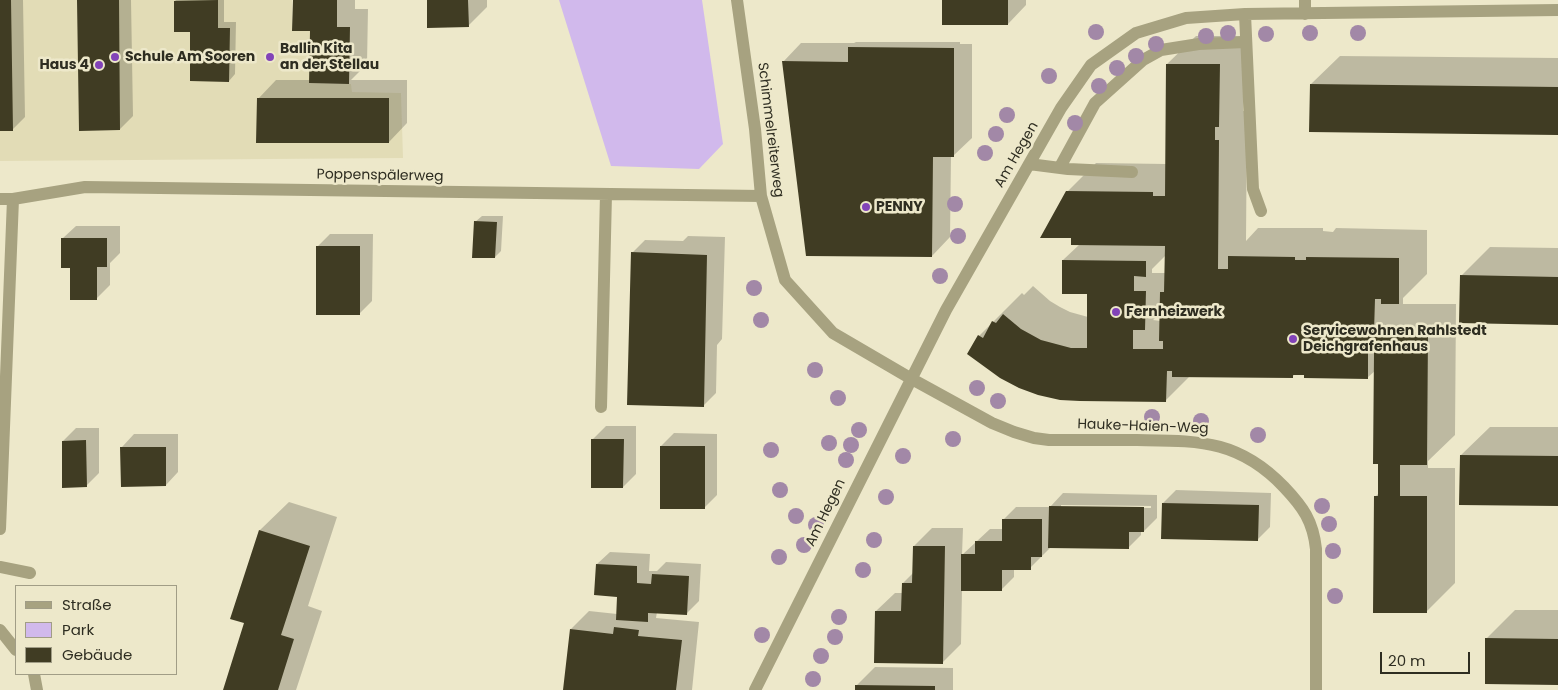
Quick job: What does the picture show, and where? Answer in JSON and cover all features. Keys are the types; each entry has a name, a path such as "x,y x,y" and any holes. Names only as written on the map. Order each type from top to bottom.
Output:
{"street":[{"name":"Schimmelreiterweg","path":"737,0 755,129 761,196 785,280 833,333 910,378"},
{"path":"1305,14 1306,0"},
{"name":"Am Hegen","path":"755,690 910,378 950,303 1061,108 1091,65 1136,33 1186,18 1245,14 1558,10"},
{"path":"1245,14 1253,189 1261,211"},
{"path":"1060,167 1096,103 1143,60 1161,50 1199,44 1246,42"},
{"path":"1029,164 1132,172"},
{"name":"Poppenspälerweg","path":"6,199 85,187 761,196"},
{"path":"601,407 606,194"},
{"path":"0,529 6,199"},
{"name":"Hauke-Haien-Weg","path":"910,378 992,423 1034,438 1049,440 1204,442 1232,451 1262,468 1277,480 1304,510 1314,535 1316,549 1316,690"},
{"path":"0,567 30,572"},
{"path":"0,630 15,649"},
{"path":"34,675 37,690"}],"shaded area":[{"path":"0,0 292,0 292,30 310,31 309,83 351,84 352,92 401,93 403,158 0,161"}],"green space":[{"path":"559,0 702,0 723,144 699,169 611,166"}],"building":[{"path":"0,0 11,0 13,131 0,131"},
{"name":"Haus 4","path":"77,0 119,0 120,130 79,131"},
{"path":"218,0 218,28 230,28 229,82 190,81 190,32 174,32 174,1"},
{"path":"293,0 337,0 337,27 350,27 349,84 309,83 310,31 292,31"},
{"path":"427,0 468,0 469,27 427,28"},
{"path":"942,0 1008,0 1008,25 942,25"},
{"name":"PENNY","path":"848,47 954,48 954,157 933,157 932,257 806,256 782,61 848,62"},
{"name":"Servicewohnen Rahlstedt Deichgrafenhaus","path":"1166,64 1220,64 1219,127 1215,127 1215,140 1219,140 1218,269 1228,269 1228,256 1295,257 1295,260 1306,260 1306,257 1399,258 1399,304 1381,304 1381,299 1375,299 1374,332 1428,332 1427,465 1400,465 1400,496 1427,496 1427,613 1373,613 1374,496 1378,496 1378,464 1373,464 1374,353 1368,353 1368,379 1304,378 1304,375 1293,375 1293,378 1172,377 1172,371 1167,371 1166,402 1060,400 1038,395 1000,378 967,354 978,335 983,338 992,321 996,323 1003,314 1021,329 1041,340 1071,348 1087,348 1087,294 1062,294 1062,260 1146,261 1146,277 1134,276 1134,291 1146,291 1145,330 1133,330 1133,349 1163,349 1163,341 1159,341 1160,292 1164,292 1165,246 1071,245 1071,238 1040,238 1066,191 1153,192 1153,196 1165,196"},
{"path":"1310,84 1558,87 1558,135 1309,132"},
{"path":"257,98 389,98 389,143 256,143"},
{"path":"474,221 497,222 495,258 472,258"},
{"path":"61,238 107,238 107,267 97,267 97,300 70,300 70,268 61,268"},
{"path":"316,246 360,246 360,315 316,315"},
{"path":"631,252 707,255 704,407 627,405"},
{"path":"1460,275 1558,277 1558,325 1459,323"},
{"path":"591,439 624,439 623,488 591,488"},
{"path":"86,440 87,487 62,488 62,441"},
{"path":"660,446 705,446 705,509 660,509"},
{"path":"120,447 166,447 166,486 121,487"},
{"path":"1460,455 1558,456 1558,506 1459,505"},
{"path":"1162,503 1259,505 1258,541 1161,539"},
{"path":"1049,506 1144,507 1144,532 1129,532 1129,549 1048,548"},
{"path":"1002,519 1042,519 1042,557 1031,557 1031,570 1002,570 1002,591 961,591 961,554 975,554 975,541 1002,541"},
{"path":"259,530 310,546 281,635 294,639 278,690 223,690 244,623 230,619"},
{"path":"913,546 945,546 943,664 874,663 875,611 901,611 902,583 912,583"},
{"path":"596,564 637,566 637,583 651,584 652,574 689,576 687,615 648,613 648,622 616,620 617,597 594,595"},
{"path":"614,627 639,630 638,636 682,640 676,690 563,690 570,629 613,634"},
{"path":"1485,638 1558,639 1558,685 1485,684"},
{"path":"855,685 935,686 935,690 855,690"}],"place":[{"name":"Schule Am Sooren","path":"115,57"},
{"name":"Ballin Kita an der Stellau","path":"270,57"},
{"name":"Haus 4","path":"99,65"},
{"name":"PENNY","path":"866,207"},
{"name":"Fernheizwerk","path":"1116,312"},
{"name":"Servicewohnen Rahlstedt Deichgrafenhaus","path":"1293,339"}]}
